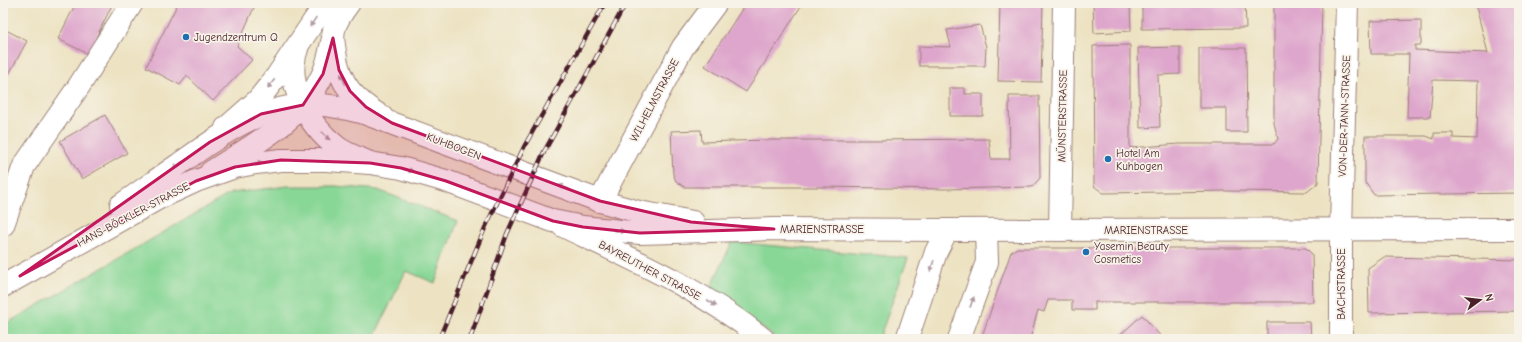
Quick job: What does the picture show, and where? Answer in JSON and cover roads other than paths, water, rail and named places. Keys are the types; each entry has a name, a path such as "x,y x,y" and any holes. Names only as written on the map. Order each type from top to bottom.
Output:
{"main road":[{"path":"3,226 24,166 79,86 132,3"},
{"path":"210,142 258,100 277,76 326,3"},
{"path":"196,181 275,131 303,105 323,74 329,59 334,29 349,3"},
{"name":"WILHELMSTRASSE","path":"600,201 682,47 716,3"},
{"name":"MÜNSTERSTRASSE","path":"1060,230 1064,3"},
{"name":"VON-DER-TANN-STRASSE","path":"1341,229 1347,3"},
{"path":"333,38 339,70 344,83 366,107 392,123"},
{"path":"300,40 293,63 296,90 313,122 337,147 352,156 370,163 401,168 446,181 553,221"},
{"name":"KUHBOGEN","path":"303,105 325,105 361,112 600,201"},
{"name":"HANS-BÖCKLER-STRASSE","path":"12,281 210,142 239,124 261,114 303,105"},
{"name":"HANS-BÖCKLER-STRASSE","path":"12,281 159,198 222,171 256,163 300,160 370,163"},
{"name":"MARIENSTRASSE","path":"600,201 639,212 691,222 774,229"},
{"name":"MARIENSTRASSE","path":"553,221 583,227 640,233 774,229 1519,229"},
{"name":"BAYREUTHER STRASSE","path":"553,221 656,270 746,325 763,339"},
{"name":"BACHSTRASSE","path":"1341,229 1341,339"},
{"path":"907,339 936,252 947,230"},
{"path":"959,339 987,262 986,230"}],"railway":[{"path":"439,339 485,228 525,145 605,3"},
{"path":"470,339 507,234 544,152 626,3"}],"place":[{"name":"Jugendzentrum Q","path":"186,37"},
{"name":"Hotel Am Kuhbogen","path":"1108,159"},
{"name":"Yasemin Beauty Cosmetics","path":"1086,252"}]}
